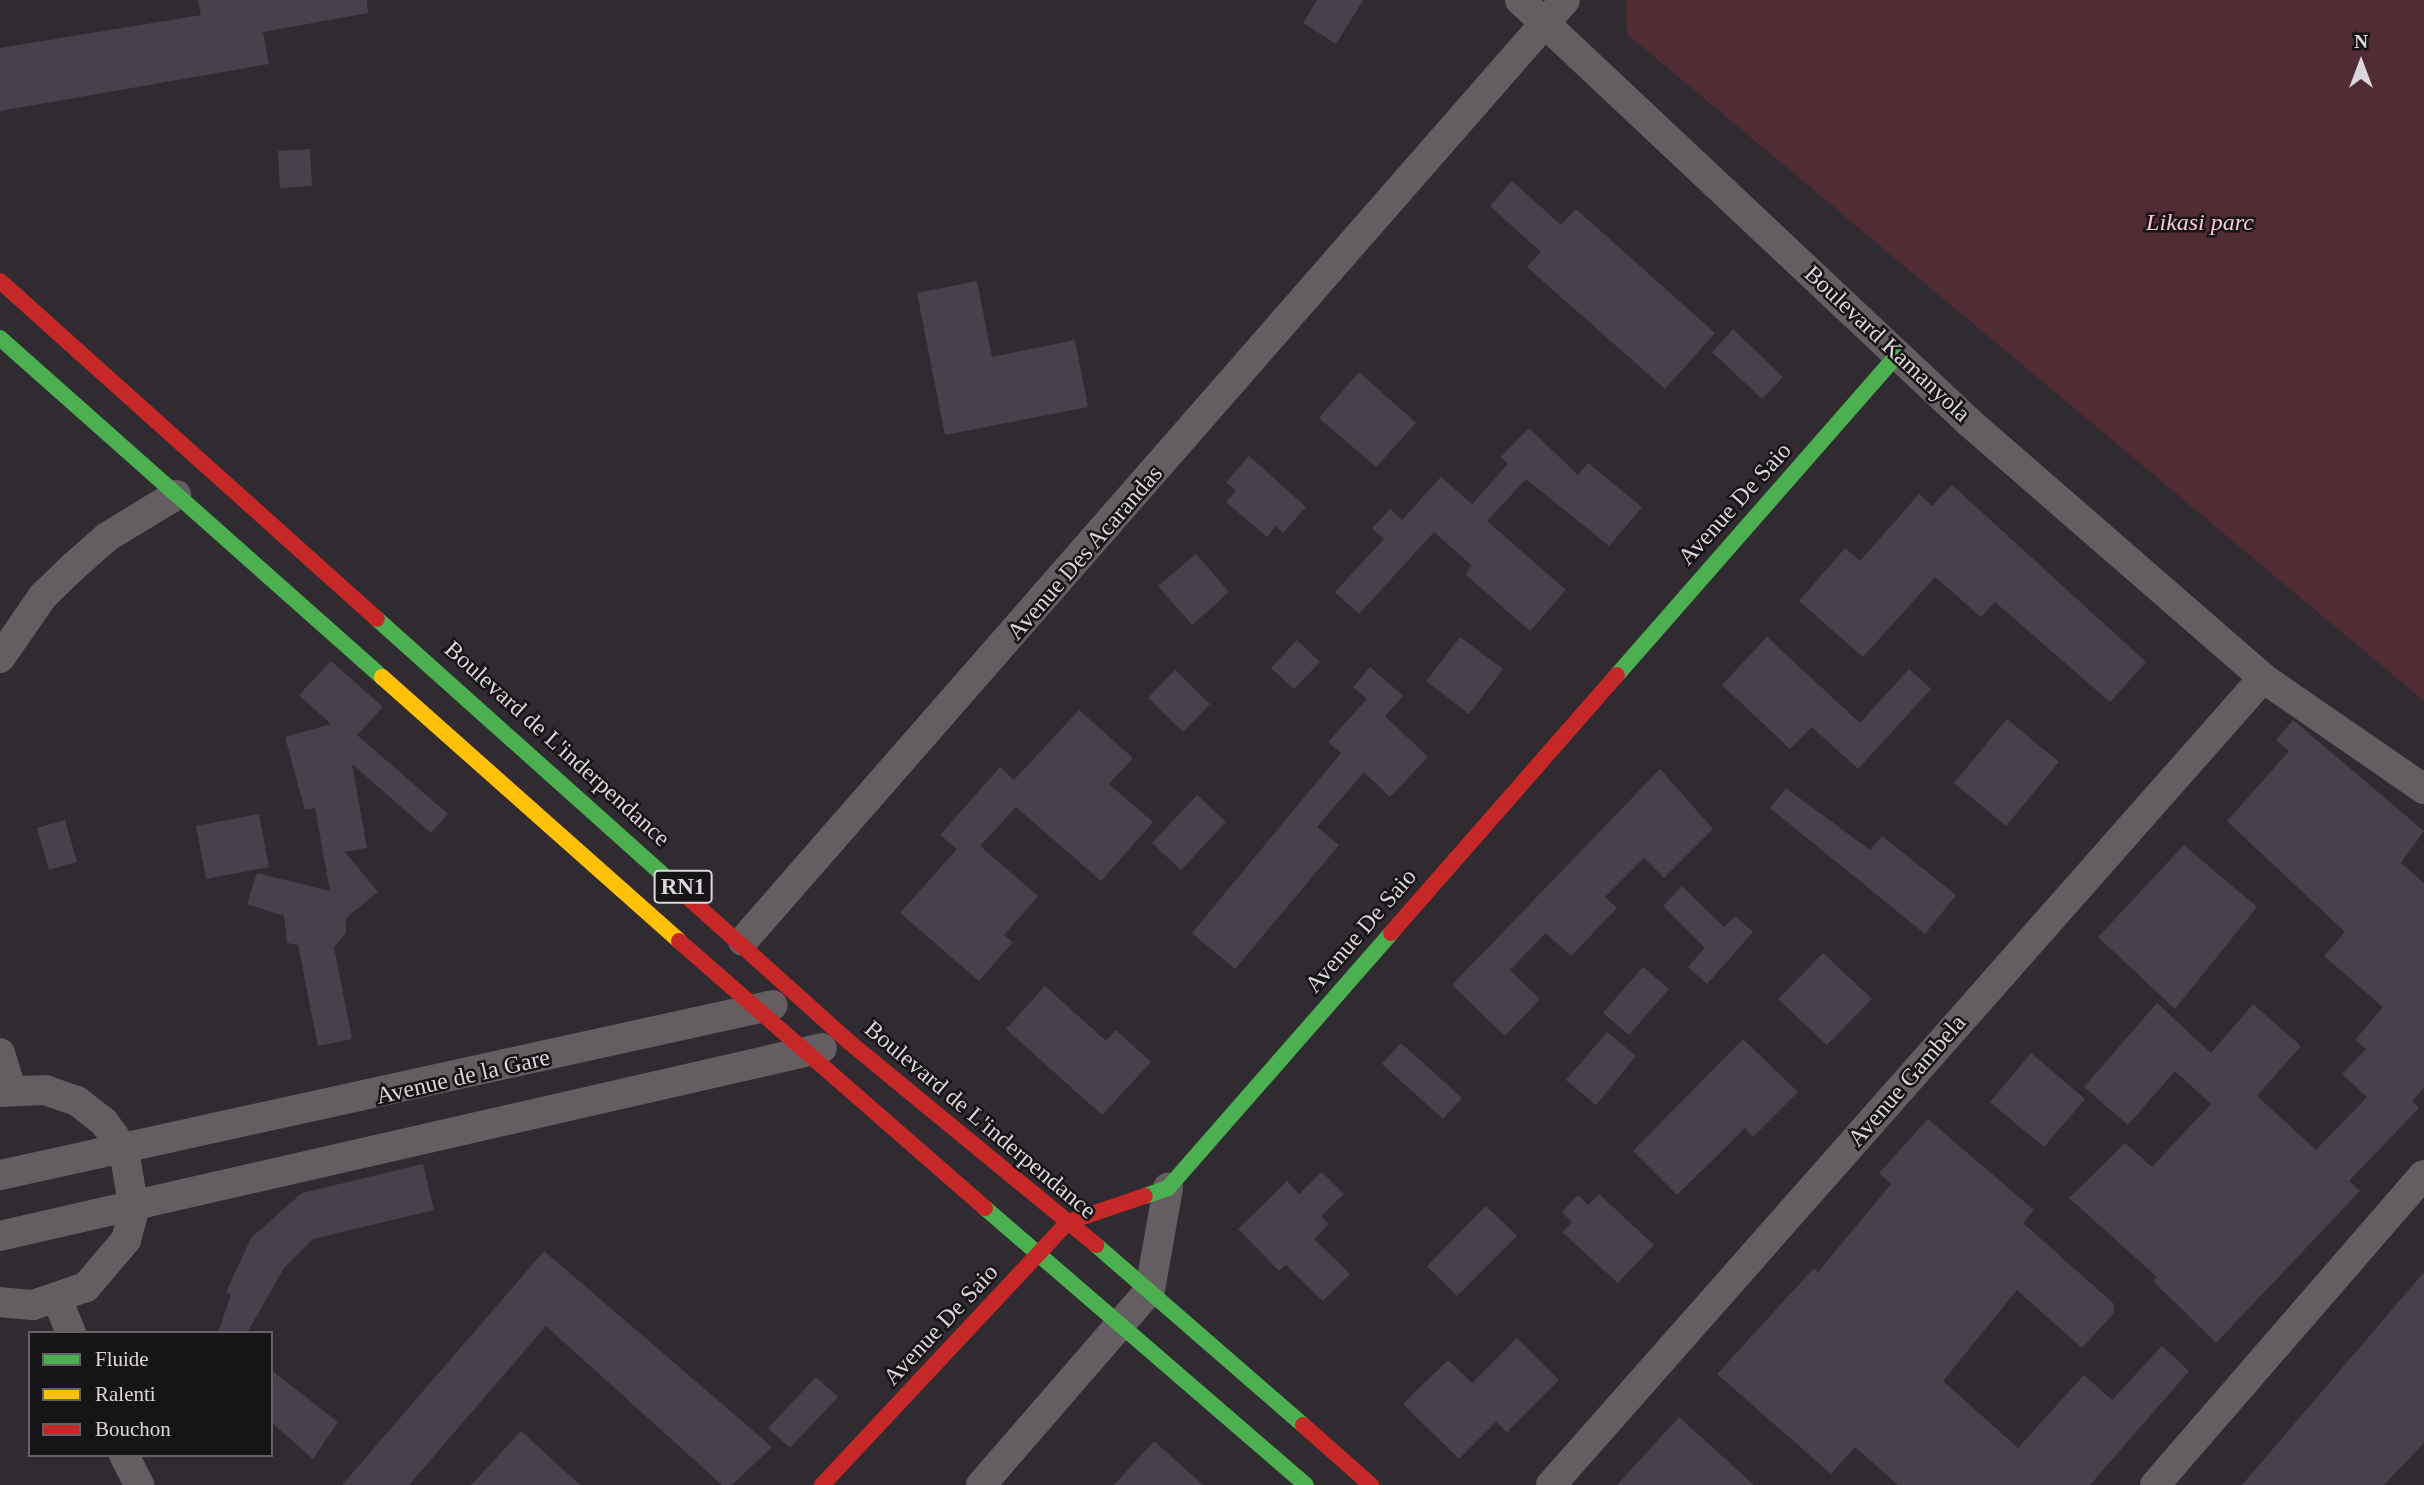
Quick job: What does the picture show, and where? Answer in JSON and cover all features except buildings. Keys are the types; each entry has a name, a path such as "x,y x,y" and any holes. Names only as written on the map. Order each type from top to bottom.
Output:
{"main road":[{"name":"Boulevard de L'inderpendance","path":"0,281 743,941 849,1042 1150,1290 1371,1485"},
{"name":"RN1","path":"0,338 756,1010 1041,1251 1306,1485"},
{"name":"Avenue De Saio","path":"822,1485 1068,1222 1168,1188 1896,355"}],"street":[{"name":"Boulevard Kamanyola","path":"1520,0 1896,355 2263,678 2424,789"},
{"name":"Avenue Des Acarandas","path":"743,941 1549,25 1565,0"},
{"path":"0,658 43,596 73,567 107,537 176,495"},
{"name":"Avenue Gambela","path":"1551,1485 2263,678"},
{"name":"Avenue de la Gare","path":"0,1175 756,1010 801,997"},
{"path":"0,1236 134,1210 849,1042"},
{"path":"0,1053 5,1091 45,1090 77,1101 104,1122 124,1150 134,1210 110,1266 58,1301 0,1302"},
{"path":"2155,1485 2424,1175"},
{"path":"981,1485 1150,1290 1168,1188"},
{"path":"58,1301 70,1331"},
{"path":"125,1457 139,1485"}],"green space":[{"name":"Likasi parc","path":"1626,0 2424,0 2424,701 1627,34"}],"traffic: fast":[{"path":"0,338 382,677"},
{"path":"1617,675 1897,355"},
{"path":"377,619 672,883"},
{"path":"1145,1196 1168,1188 1391,933"},
{"path":"985,1208 1306,1485"},
{"path":"1096,1245 1303,1425"}],"traffic: slow":[{"path":"382,677 679,941"}],"traffic: jam":[{"path":"0,281 377,619"},
{"path":"1391,933 1617,675"},
{"path":"672,883 849,1042 1096,1245"},
{"path":"679,941 985,1208"},
{"path":"822,1485 1068,1222 1145,1196"},
{"path":"1303,1425 1371,1485"}]}
